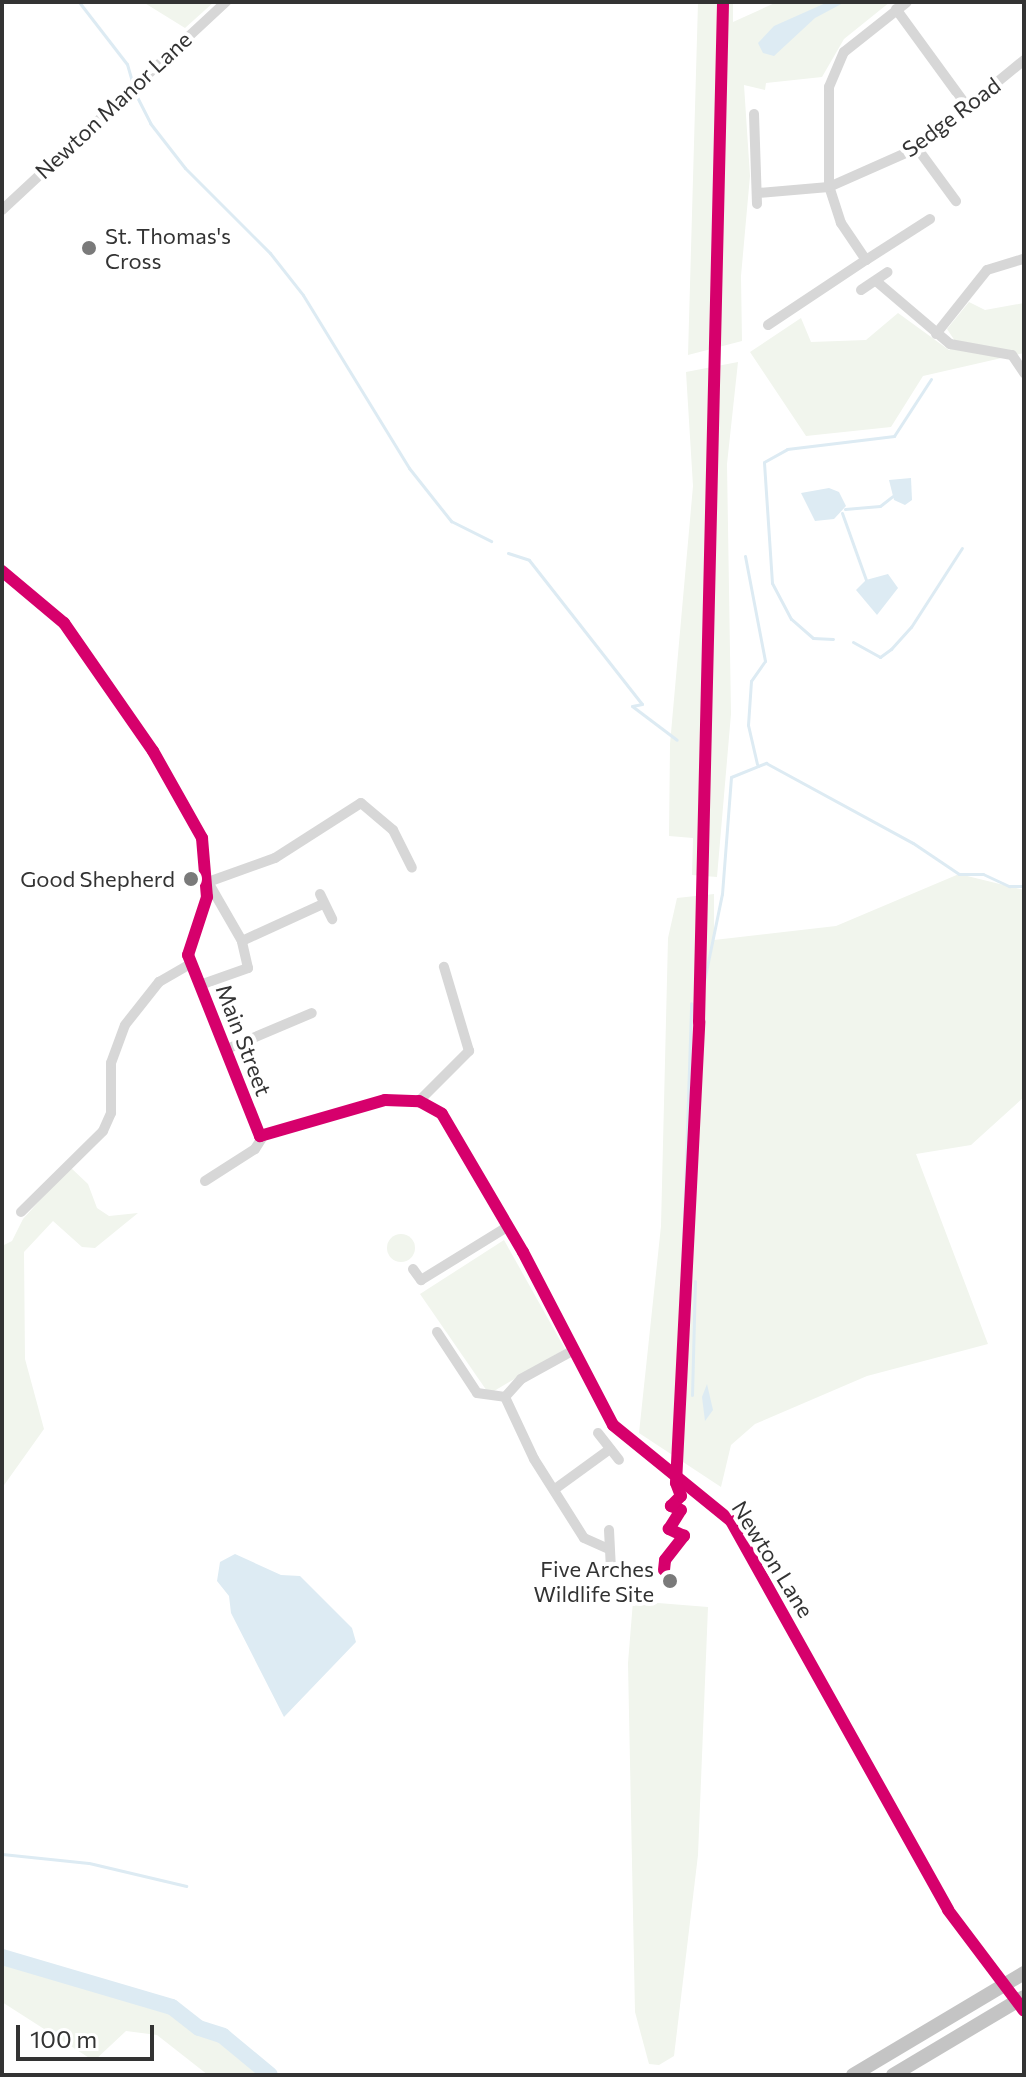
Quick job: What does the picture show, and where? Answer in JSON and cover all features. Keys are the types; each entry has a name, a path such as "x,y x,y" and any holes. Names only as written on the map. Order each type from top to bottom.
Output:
{"highway":[{"path":"853,2075 1024,1973"},
{"path":"893,2075 1024,1997"}],"street":[{"name":"Newton Manor Lane","path":"2,210 137,79 226,2"},
{"path":"866,260 841,223 829,187 826,128 835,70 855,40 907,2"},
{"path":"896,9 969,109"},
{"name":"Sedge Road","path":"754,114 757,198 829,187 917,148 969,109 1024,60"},
{"path":"917,148 956,201"},
{"path":"768,325 930,219"},
{"path":"936,334 987,270 1024,259"},
{"path":"861,290 888,272"},
{"path":"876,281 950,344 1012,355 1024,373"},
{"path":"2,571 64,623 153,751 202,838 208,882 242,941 248,968 200,985"},
{"path":"208,882 275,858 361,803 393,830 412,868"},
{"path":"21,1212 103,1131 111,1113 111,1063 125,1025 159,982 190,964 188,943 208,882"},
{"path":"242,941 322,899 332,919"},
{"name":"Main Street","path":"190,964 260,1135"},
{"path":"205,1181 255,1149 260,1135 385,1100 419,1101 469,1051 444,967"},
{"path":"227,1049 312,1013"},
{"name":"Newton Lane","path":"419,1101 449,1123 613,1425 635,1447 714,1502 754,1557 948,1910 1024,2011"},
{"path":"413,1269 421,1280 507,1227"},
{"path":"437,1332 477,1393 505,1397"},
{"path":"505,1397 521,1379 572,1351"},
{"path":"505,1397 534,1459 584,1538 609,1549"},
{"path":"598,1433 619,1460"},
{"path":"555,1489 610,1449"},
{"path":"609,1530 611,1570"}],"shaded area":[{"path":"143,2 214,2 185,28"},
{"path":"698,2 733,2 733,22 777,2 890,2 844,39 822,77 766,83 765,90 744,85 750,176 741,276 742,341 688,355"},
{"path":"828,2 845,2 815,18 774,56 763,53 758,43 774,26"},
{"path":"969,302 985,310 1024,303 1024,353 923,376 891,427 806,436 750,352 801,318 811,342 866,340 898,313 949,350 957,344 947,329"},
{"path":"738,362 727,464 731,714 717,877 692,875 693,838 669,836 670,744 693,486 686,372"},
{"path":"911,478 912,500 905,505 894,500 889,480"},
{"path":"829,488 839,492 846,506 834,519 815,521 801,493"},
{"path":"888,574 898,588 877,615 856,590 866,580"},
{"path":"959,874 1024,890 1024,1097 971,1145 916,1154 988,1344 867,1376 755,1424 731,1445 721,1487 639,1433 661,1226 668,938 677,898 714,894 714,940 836,926"},
{"path":"70,1167 88,1184 97,1208 109,1216 138,1213 95,1248 82,1247 53,1221 24,1252 25,1359 44,1429 2,1488 2,1246 12,1241 23,1219"},
{"path":"401,1234 411,1238 415,1248 411,1258 401,1262 391,1258 387,1248 391,1238"},
{"path":"504,1240 565,1349 489,1394 420,1294"},
{"path":"707,1384 713,1410 705,1421 702,1397"},
{"path":"235,1554 281,1575 300,1576 352,1628 356,1642 284,1717 231,1613 229,1596 217,1581 220,1562"},
{"path":"633,1601 708,1607 698,1855 674,2056 659,2065 649,2064 635,2012 628,1663"},
{"path":"2,1957 172,2007 199,2028 223,2036 269,2075 208,2075 157,2035 126,2031 94,2061 2,2002"}],"waterway":[{"path":"79,2 127,64 133,85"},
{"path":"135,93 150,123 185,168 270,253 303,295 409,468 451,521 491,541"},
{"path":"833,639 813,638 791,619 772,583 764,462 787,449 894,436 931,379"},
{"path":"845,509 880,506 893,496"},
{"path":"842,513 866,580"},
{"path":"853,642 880,657 891,649 911,627 962,548"},
{"path":"508,553 529,560 642,704 632,706 677,740"},
{"path":"745,556 765,661 751,681 748,725 757,764"},
{"path":"701,996 722,894 731,777 766,763 913,843 959,874 983,874 1009,886 1024,886"},
{"path":"682,1280 691,1003"},
{"path":"692,1395 695,1281"},
{"path":"2,1854 89,1863 186,1886"},
{"path":"2,1957 172,2007 199,2028 223,2036 270,2075"}],"cycle path":[{"path":"664,1570 665,1560 684,1536 669,1529 681,1510 671,1506 681,1496 676,1483 699,1022 723,2"},
{"path":"2,571 64,623 153,751 202,838 207,897 188,955 260,1136 385,1100 419,1101 442,1114 523,1252 613,1425 731,1521 948,1910 1024,2011"}],"place":[{"name":"St. Thomas's Cross","path":"89,248"},
{"name":"Good Shepherd","path":"191,879"},
{"name":"Five Arches Wildlife Site","path":"670,1581"}]}
